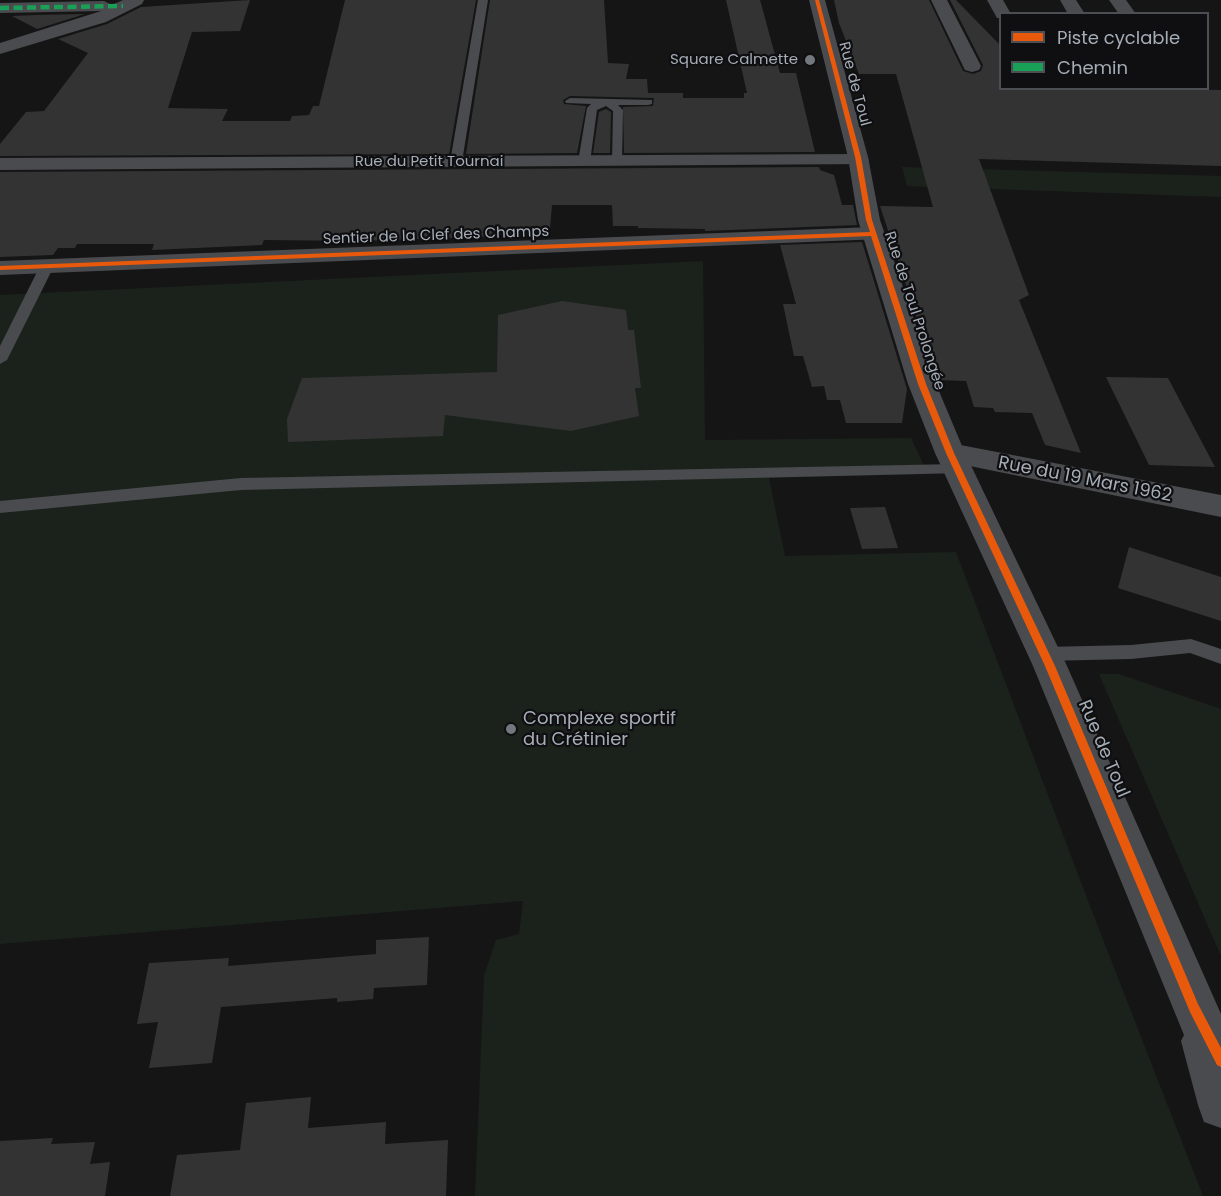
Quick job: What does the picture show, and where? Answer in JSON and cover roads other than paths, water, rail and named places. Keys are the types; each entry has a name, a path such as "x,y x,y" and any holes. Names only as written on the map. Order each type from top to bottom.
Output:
{"street":[{"name":"Rue de Toul","path":"817,0 859,168"},
{"path":"939,0 972,66"},
{"path":"1117,0 1126,12"},
{"path":"0,8 130,3"},
{"path":"0,49 100,18 130,3"},
{"name":"Rue du Petit Tournai","path":"0,165 618,161 859,168"},
{"name":"Rue de Toul Prolongée","path":"859,168 873,234 922,384 953,461"},
{"name":"Sentier de la Clef des Champs","path":"0,268 873,234"},
{"name":"Rue de Toul","path":"953,461 1045,654 1194,1008 1221,1060"},
{"name":"Rue du 19 Mars 1962","path":"953,461 1221,506"},
{"name":"Rue de Toul","path":"1194,1008 1221,1105"}],"lane":[{"path":"456,162 483,0"},
{"path":"570,101 648,102"},
{"path":"608,102 618,110 618,161"},
{"path":"584,162 592,108 608,102"},
{"path":"0,360 47,266"},
{"path":"0,507 241,484 953,461"},
{"path":"1045,654 1131,652 1191,646 1221,657"}],"place":[{"name":"Square Calmette","path":"810,60"},
{"name":"Complexe sportif du Crétinier","path":"511,729"}]}
